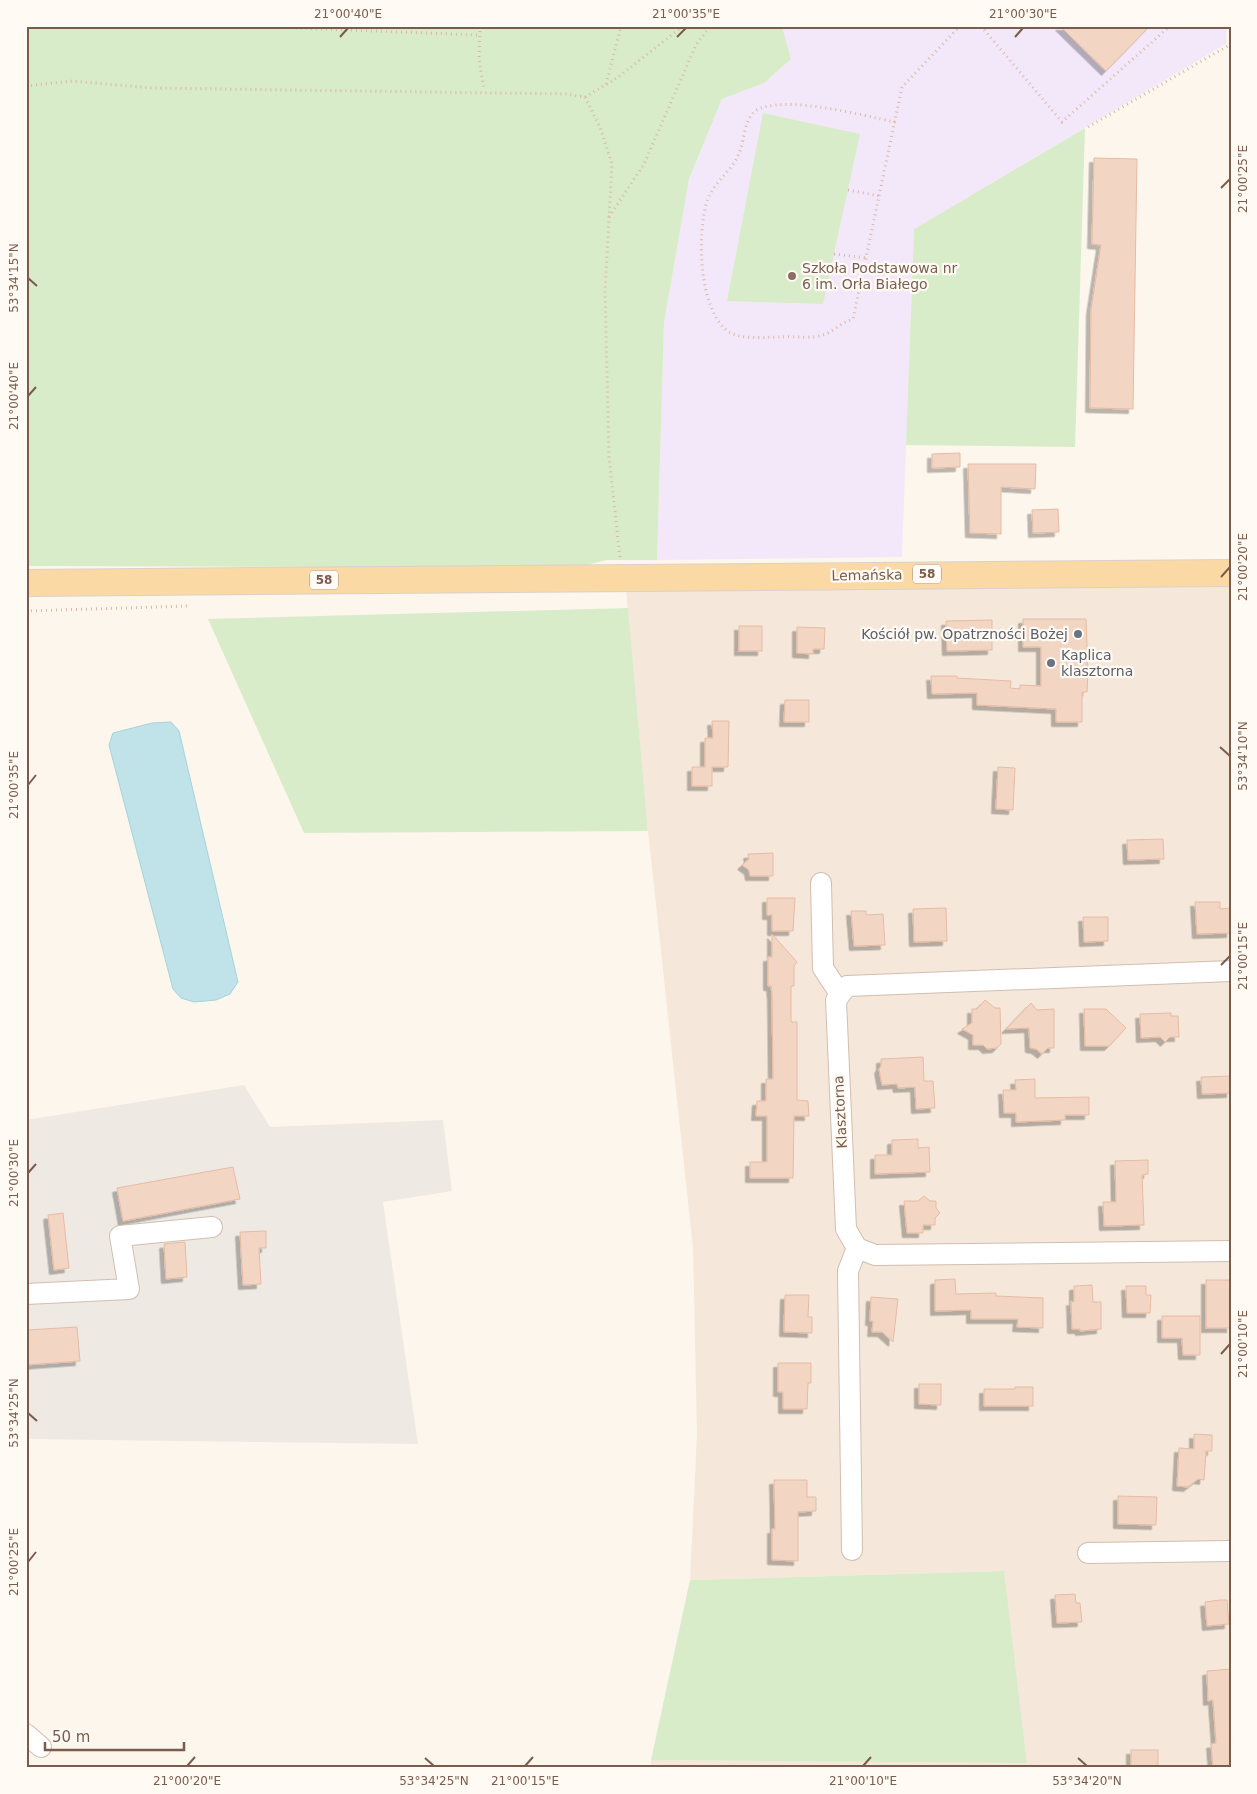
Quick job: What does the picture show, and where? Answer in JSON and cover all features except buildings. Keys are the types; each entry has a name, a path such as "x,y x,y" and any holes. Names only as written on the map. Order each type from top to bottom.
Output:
{"main road":[{"name":"Lemańska","path":"622,577 1231,573"},
{"name":"58","path":"26,583 622,577"}],"street":[{"path":"821,883 823,968 840,994 847,986 1231,971"},
{"name":"Klasztorna","path":"840,994 836,1000 846,1229 857,1248"},
{"path":"26,1294 129,1289 120,1236 212,1227"},
{"path":"852,1550 848,1270 857,1248 875,1255 1231,1251"},
{"path":"1088,1553 1231,1551"}],"path":[{"path":"293,26 293,28 480,35"},
{"path":"480,26 479,60 484,90"},
{"path":"606,85 621,26"},
{"path":"26,86 72,81 152,88 566,94 585,97 606,85 683,26"},
{"path":"609,218 644,164 696,45 710,26"},
{"path":"895,122 813,106 761,108 754,112 744,129 740,151 731,168 713,187 707,202 702,248 703,280 709,307 716,320 730,333 741,336 779,337 823,335 840,323 853,319 867,258 880,196 895,122 902,87 960,26"},
{"path":"982,26 1062,122 1170,26"},
{"path":"1088,127 1231,44"},
{"path":"585,97 600,126 612,164 605,291 609,457 622,577"},
{"path":"848,190 880,196"},
{"path":"834,254 867,258"}],"shaded area":[{"name":"Szkoła Podstawowa nr 6 im. Orła Białego","path":"782,26 1227,26 1226,44 914,229 902,557 657,560 664,323 689,179 722,99 764,83 791,59"},
{"path":"625,579 1231,579 1231,1768 651,1768 651,1760 1027,1763 1003,1571 690,1580 697,1434 693,1248 648,831"},
{"path":"244,1085 270,1127 443,1120 452,1191 383,1202 418,1444 26,1439 26,1120"}],"green space":[{"path":"26,26 782,26 791,59 764,83 722,99 689,179 664,323 657,560 607,560 575,568 26,566"},
{"path":"763,113 860,134 823,304 727,301"},
{"path":"1085,128 1075,447 906,445 914,229"},
{"path":"628,608 648,831 304,833 208,619"},
{"path":"1004,1571 1027,1763 651,1760 690,1580"}],"water":[{"path":"171,722 179,731 238,982 230,994 216,1000 194,1002 181,998 173,989 109,745 113,733 152,723"}],"place":[{"name":"Szkoła Podstawowa nr 6 im. Orła Białego","path":"792,276"},
{"name":"Kościół pw. Opatrzności Bożej","path":"1078,634"},
{"name":"Kaplica klasztorna","path":"1051,663"}]}
